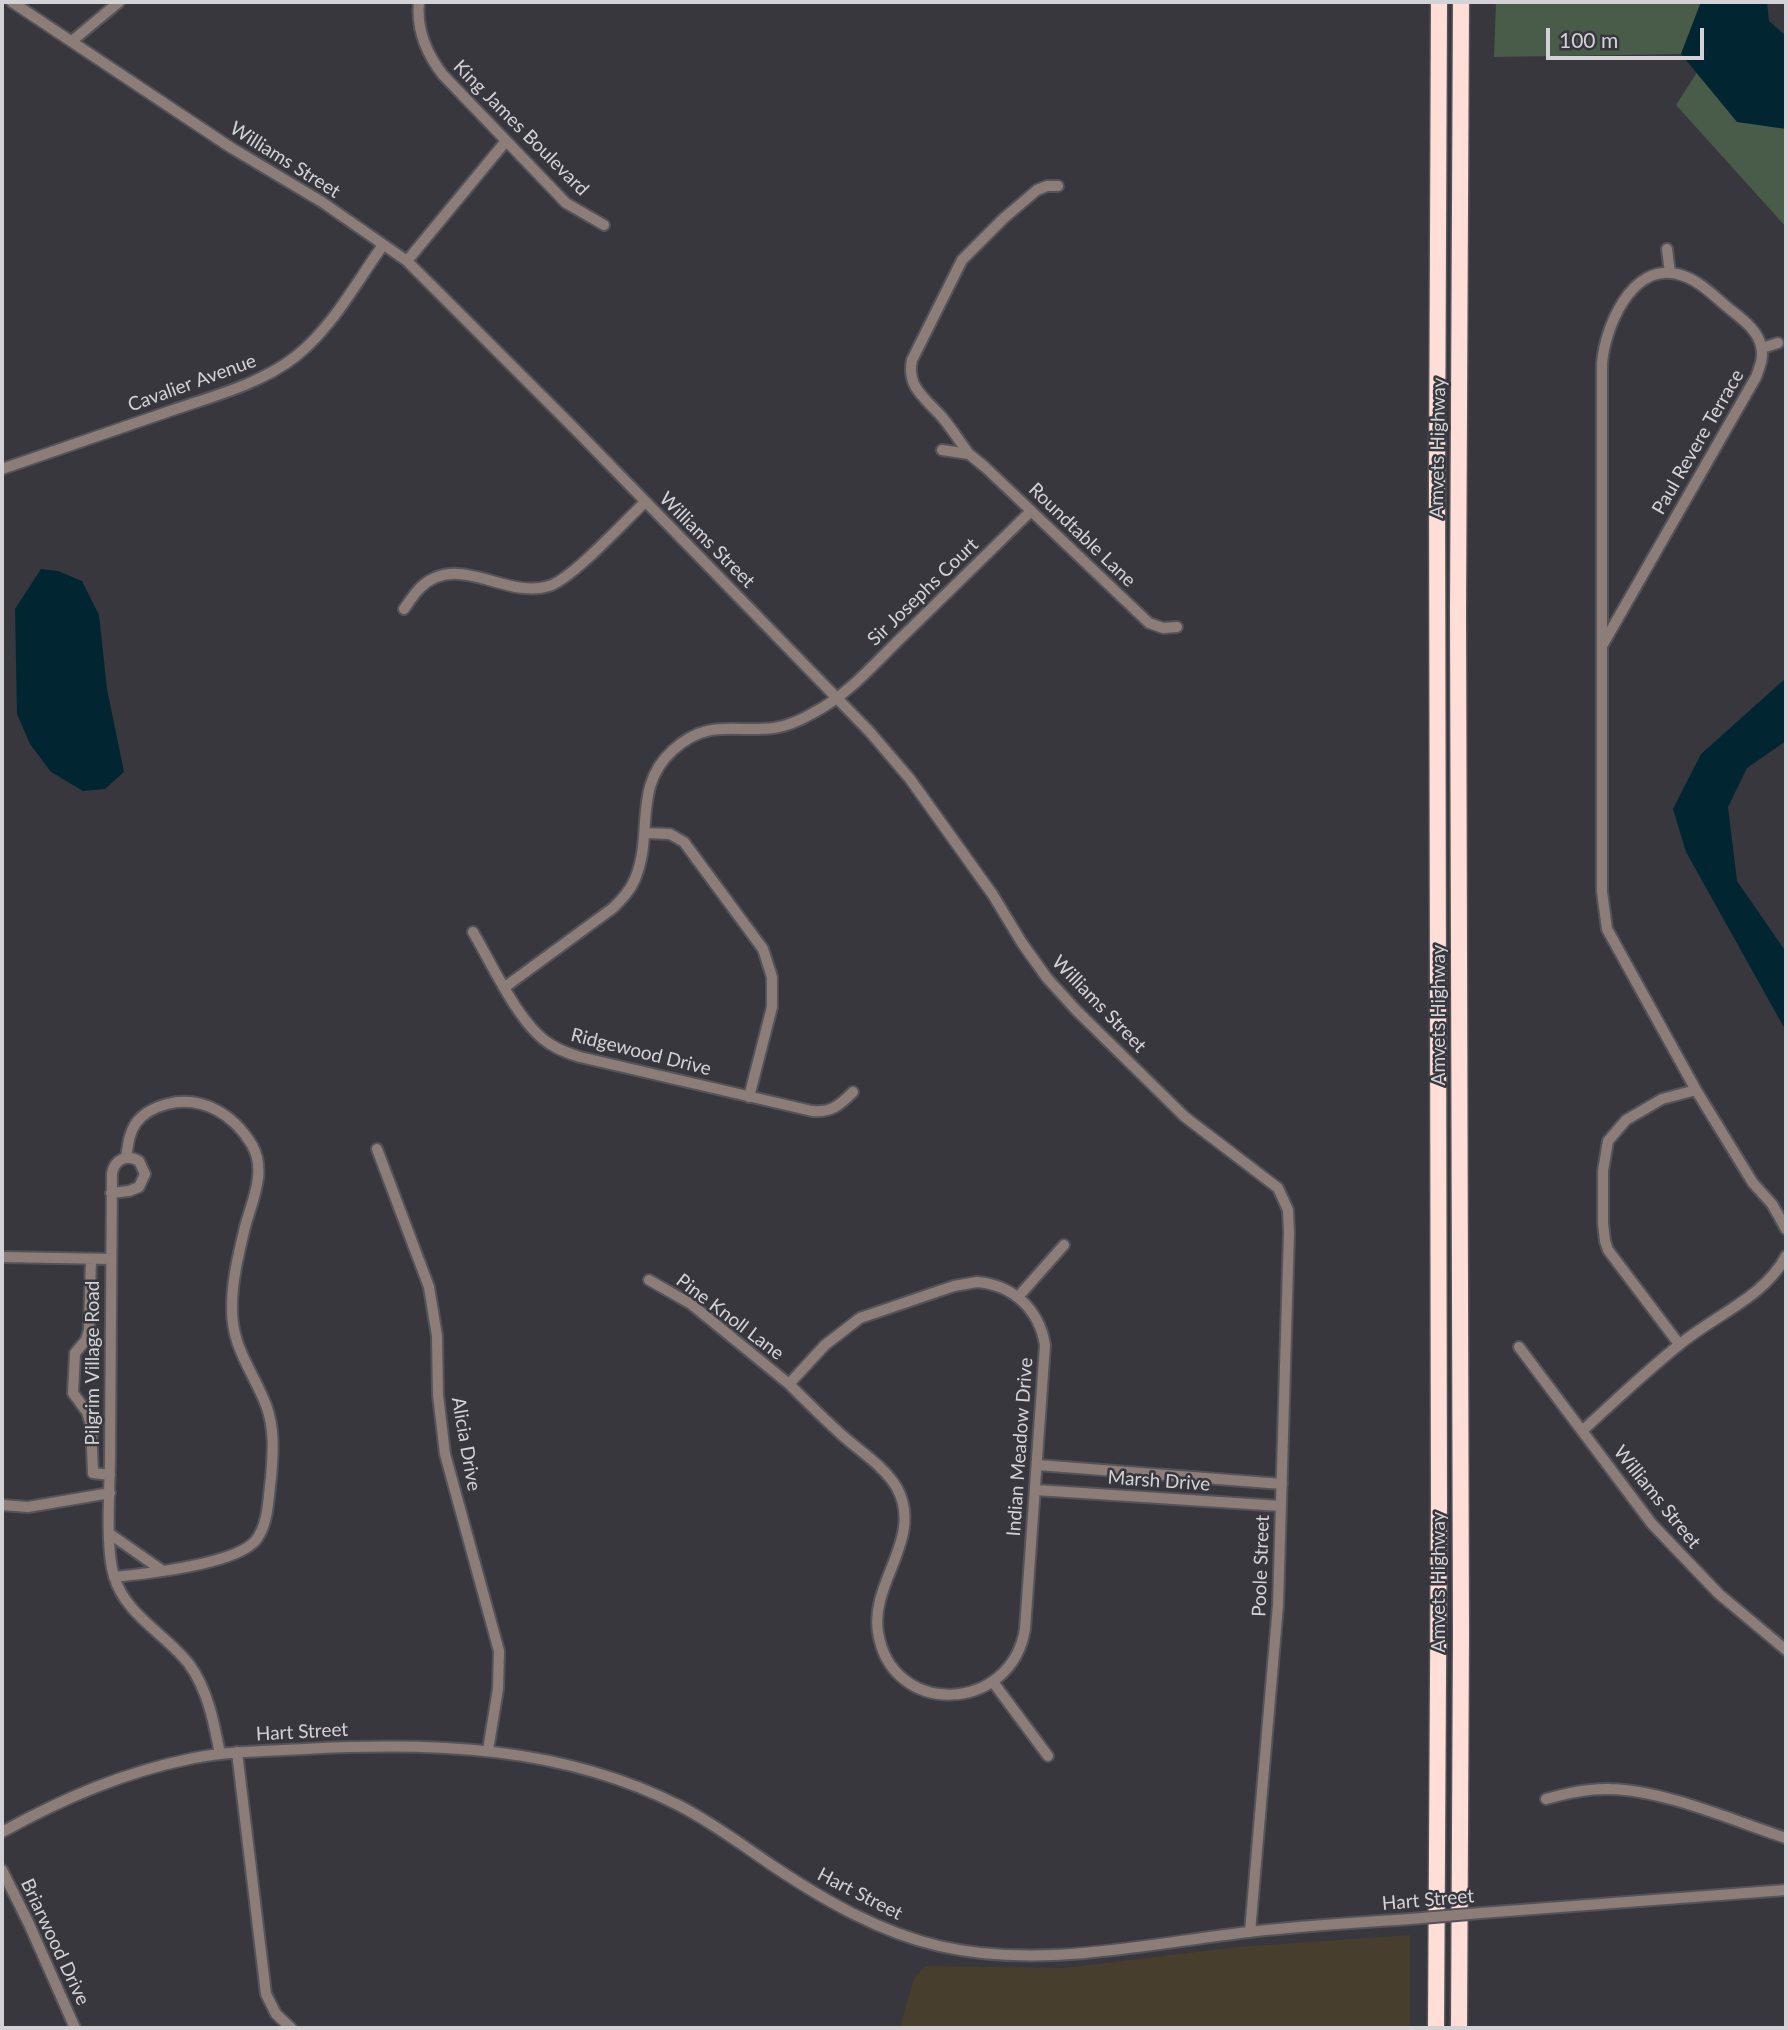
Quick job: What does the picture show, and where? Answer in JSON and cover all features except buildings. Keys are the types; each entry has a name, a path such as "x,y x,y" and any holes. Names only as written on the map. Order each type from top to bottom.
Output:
{"highway":[{"name":"Amvets Highway","path":"1436,2028 1439,1502 1439,2"},
{"name":"Amvets Highway","path":"1459,2028 1461,1619 1458,600 1461,2"}],"street":[{"name":"Williams Street","path":"12,2 230,147 322,202 407,261 839,698 910,779 993,895 1026,949 1062,995 1185,1117 1266,1177 1278,1188 1285,1201"},
{"path":"72,41 120,2"},
{"name":"King James Boulevard","path":"419,2 419,26 428,53 436,66 566,203 604,225"},
{"path":"407,261 506,141"},
{"name":"Roundtable Lane","path":"1059,186 1047,186 1037,190 962,260 912,360 914,387 942,417 969,454 1149,623 1163,628 1177,627"},
{"name":"Cavalier Avenue","path":"2,469 206,399 278,369 294,358 325,328 383,245"},
{"path":"1667,249 1670,273 1701,285 1754,330 1762,348 1778,343"},
{"name":"Paul Revere Terrace","path":"1670,273 1650,277 1625,299 1611,322 1603,351 1602,891 1606,923 1613,941 1696,1090 1753,1183 1777,1210 1786,1229"},
{"name":"Paul Revere Terrace","path":"1602,646 1756,377 1762,362 1762,348"},
{"path":"942,450 969,454"},
{"path":"404,609 420,588 443,576 471,575 514,588 550,586 568,575 645,502"},
{"name":"Sir Josephs Court","path":"505,987 613,908 626,895 635,880 641,859 646,800 653,776 666,757 683,742 714,729 764,729 787,725 839,698 1031,511"},
{"path":"645,833 670,834 684,842 757,939 769,962 774,992 772,1007 749,1097"},
{"name":"Ridgewood Drive","path":"472,932 535,1032 563,1051 589,1060 819,1112 839,1107 853,1092"},
{"path":"1679,1344 1608,1250 1602,1215 1603,1171 1608,1141 1626,1120 1662,1099 1696,1090"},
{"name":"Pilgrim Village Road","path":"114,1577 207,1562 246,1548 259,1534 266,1515 274,1449 272,1424 263,1398 239,1352 232,1308 242,1240 256,1187 258,1164 251,1144 228,1118 208,1105 185,1101 161,1105 141,1117 130,1134 126,1158 113,1168 110,1534 114,1577 120,1591 137,1613 173,1646 195,1674 209,1707 220,1754"},
{"name":"Alicia Drive","path":"377,1149 429,1287 437,1336 439,1405 445,1454 499,1651 498,1689 488,1750"},
{"path":"111,1193 135,1190 145,1179 142,1165 135,1159 126,1158"},
{"name":"Poole Street","path":"1250,1931 1278,1605 1289,1233 1285,1201"},
{"path":"789,1384 844,1329 867,1315 969,1283 991,1284 1018,1297 1064,1245"},
{"path":"1582,1431 1679,1344 1761,1286 1782,1265 1786,1256"},
{"path":"2,1257 111,1259"},
{"path":"91,1259 89,1330 86,1340 75,1353 73,1393 87,1412 91,1425 93,1473 110,1475"},
{"name":"Pine Knoll Lane","path":"649,1280 691,1304 789,1384"},
{"name":"Indian Meadow Drive","path":"789,1384 878,1466 891,1480 900,1497 904,1515 903,1538 881,1597 877,1619 880,1641 889,1661 909,1682 936,1694 966,1694 993,1682 1013,1662 1024,1636 1045,1345 1038,1322 1030,1308 1018,1297"},
{"name":"Williams Street","path":"1519,1347 1638,1508 1719,1594 1786,1650"},
{"name":"Marsh Drive","path":"1038,1465 1282,1483"},
{"name":"Marsh Drive","path":"1035,1490 1281,1506"},
{"path":"2,1505 28,1507 110,1493"},
{"path":"110,1534 163,1571"},
{"path":"993,1682 1048,1756"},
{"name":"Hart Street","path":"2,1832 57,1802 98,1785 169,1764 237,1752 388,1745 488,1750 570,1765 616,1779 662,1797 723,1831 789,1876 868,1922 902,1936 943,1947 992,1954 1045,1956 1250,1931 1786,1890"},
{"path":"237,1752 266,1994 276,2014 290,2028"},
{"path":"1546,1799 1596,1789 1626,1790 1676,1801 1786,1838"},
{"name":"Briarwood Drive","path":"2,1870 75,2028"}],"shaded area":[{"path":"1410,1935 1410,2028 900,2028 914,1978 926,1966 1065,1968 1238,1947"}],"green space":[{"path":"1496,2 1701,2 1681,54 1494,57"},
{"path":"1712,49 1786,85 1786,227 1676,105"}],"water":[{"path":"1701,2 1767,2 1769,21 1786,36 1786,129 1737,122 1681,54"},
{"path":"41,569 58,571 82,581 99,615 107,689 124,772 105,789 83,791 51,772 30,744 17,714 15,609"},
{"path":"1786,678 1786,741 1747,768 1728,807 1737,881 1786,952 1786,1031 1686,852 1673,809 1701,754"}]}
